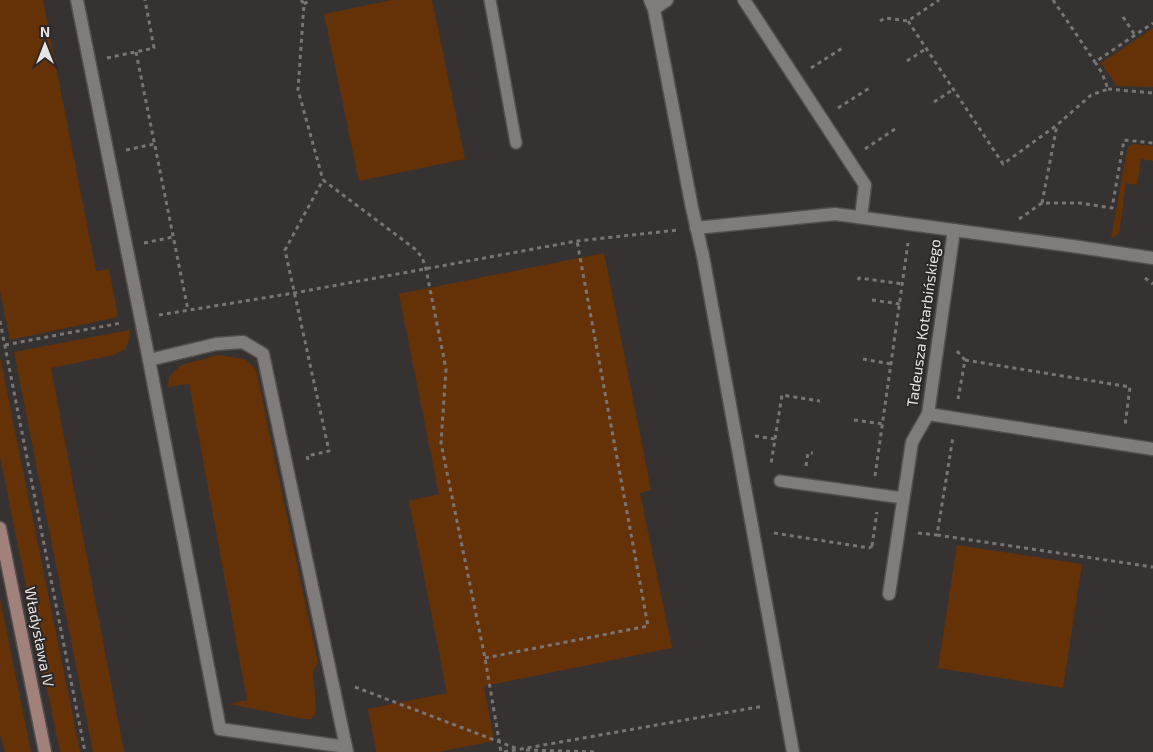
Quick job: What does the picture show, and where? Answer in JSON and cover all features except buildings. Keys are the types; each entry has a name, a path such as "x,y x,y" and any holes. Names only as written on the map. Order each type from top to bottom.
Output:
{"main road":[{"name":"Władysława IV","path":"0,528 45,752"}],"street":[{"path":"77,0 220,729 346,750 263,354 243,342 216,344 149,360"},
{"path":"667,0 652,4 706,274 793,752"},
{"path":"744,0 864,186 861,217"},
{"name":"Tadeusza Kotarbińskiego","path":"696,228 835,214 1153,258"},
{"name":"Tadeusza Kotarbińskiego","path":"889,594 912,442 928,414 954,230"},
{"path":"928,414 1153,448"}],"lane":[{"path":"490,0 516,143"},
{"path":"780,481 903,498"}],"path":[{"path":"90,61 154,48 145,0"},
{"path":"300,0 304,4 298,90 323,180 415,249 422,257 426,269 446,369 441,443 485,658 499,742 503,752 784,703"},
{"path":"304,4 310,0"},
{"path":"880,21 885,18 908,21 938,0"},
{"path":"1053,0 1102,73 1108,89"},
{"path":"1123,17 1135,35"},
{"path":"908,21 1003,164 1057,125 1091,96 1108,89 1153,93"},
{"path":"1094,62 1153,23"},
{"path":"795,78 844,47"},
{"path":"907,61 927,48"},
{"path":"136,52 188,310"},
{"path":"821,119 871,87"},
{"path":"934,102 954,89"},
{"path":"1042,203 1057,125"},
{"path":"848,160 898,127"},
{"path":"997,236 1010,224 1042,203 1080,203 1112,208 1124,140 1153,143"},
{"path":"108,154 154,144"},
{"path":"309,466 307,456 329,451 285,250 323,180"},
{"path":"5,345 188,310 577,241 696,228"},
{"path":"126,246 173,237"},
{"path":"485,658 648,626 577,241"},
{"path":"875,479 909,243"},
{"path":"858,280 858,278 903,284"},
{"path":"872,300 900,304"},
{"path":"0,321 85,752"},
{"path":"863,359 891,364"},
{"path":"965,360 1130,388 1123,444"},
{"path":"775,438 782,395 820,401"},
{"path":"854,420 883,424"},
{"path":"806,469 808,453 812,453"},
{"path":"937,535 1153,568"},
{"path":"353,679 357,696"},
{"path":"355,687 519,749 596,752"}],"shaded area":[{"path":"0,0 43,0 96,271 109,269 118,317 10,340 0,290"},
{"path":"392,0 432,0 465,159 359,181 324,14"},
{"path":"1153,28 1153,87 1117,86 1101,63"},
{"path":"1134,144 1153,146 1153,161 1141,159 1137,185 1126,183 1119,234 1111,239 1127,150 1129,146"},
{"path":"604,253 651,490 640,493 672,648 484,686 494,741 438,752 376,752 368,709 447,693 409,501 439,494 399,294"},
{"path":"129,330 130,336 125,349 114,355 51,368 124,752 93,752 14,352"},
{"path":"219,355 245,359 256,370 318,663 313,671 316,708 315,714 311,719 229,704 247,700 189,384 168,387 169,377 181,365"},
{"path":"0,357 80,752 60,752 0,457"},
{"path":"957,545 1082,564 1063,688 938,668"},
{"path":"0,599 31,752 5,752 0,734"}]}
